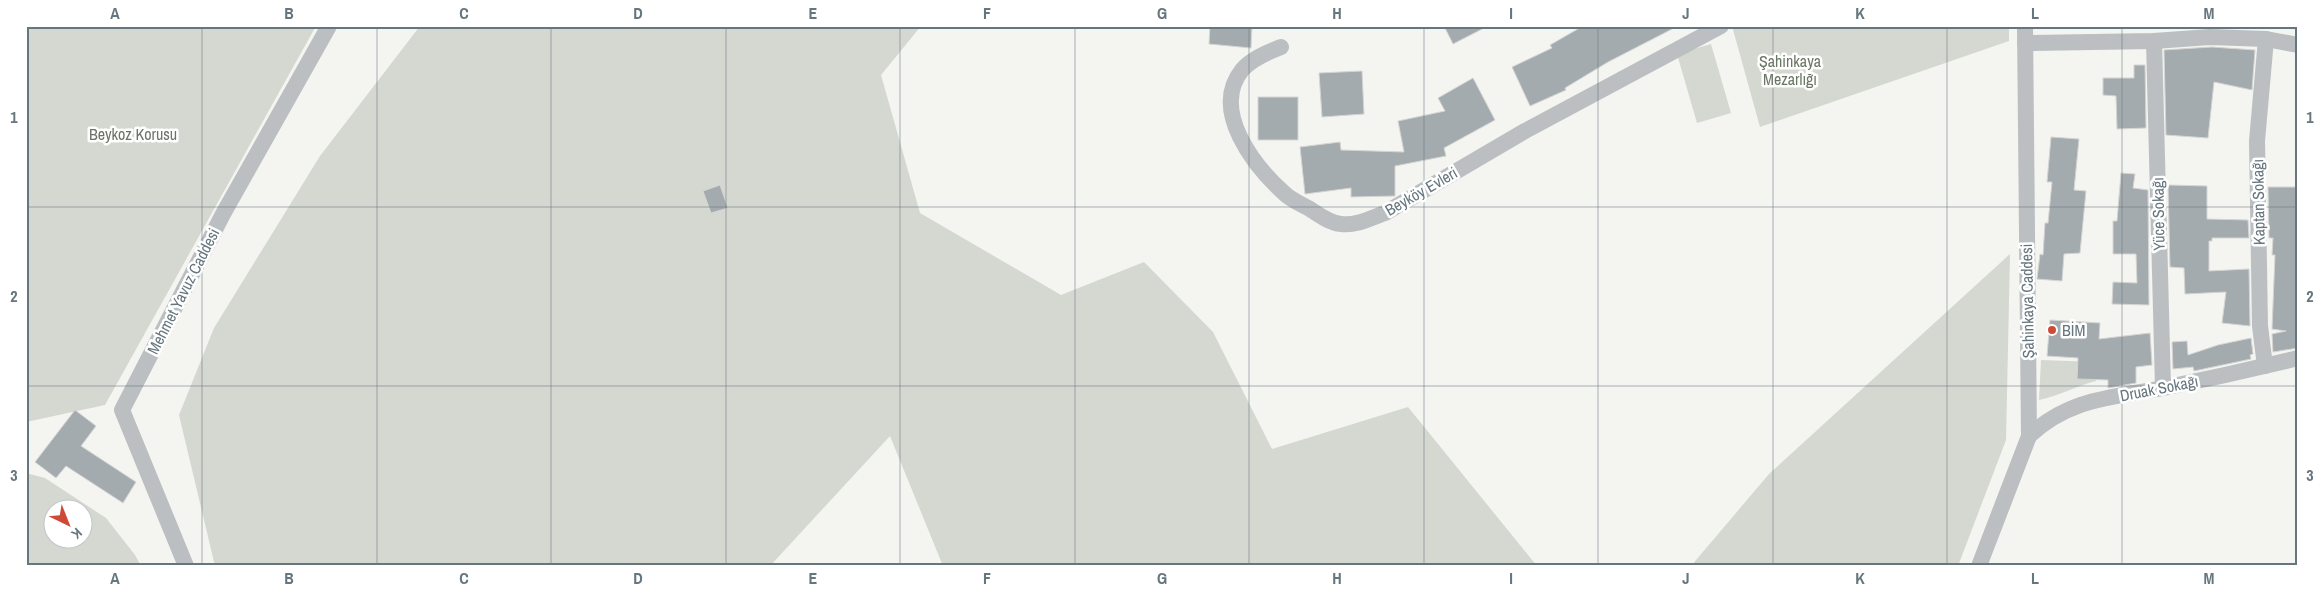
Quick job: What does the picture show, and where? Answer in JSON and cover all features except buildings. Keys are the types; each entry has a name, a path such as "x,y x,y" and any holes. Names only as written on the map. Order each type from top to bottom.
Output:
{"street":[{"name":"Mehmet Yavuz Caddesi","path":"186,566 122,410 223,214 329,26"},
{"name":"Beyköy Evleri","path":"1281,47 1263,55 1242,70 1232,92 1232,118 1239,136 1257,164 1285,194 1322,217 1341,224 1363,222 1385,213 1525,131 1721,26"},
{"name":"Şahinkaya Caddesi","path":"1979,566 2029,436 2024,26"},
{"path":"2025,43 2154,41 2210,37 2266,39 2298,45"},
{"name":"Kaptan Sokağı","path":"2265,366 2260,326 2257,141 2266,39"},
{"name":"Yüce Sokağı","path":"2154,41 2163,388"},
{"name":"Druak Sokağı","path":"2029,436 2042,424 2060,413 2089,401 2163,388 2298,358"}],"shaded area":[{"path":"2042,26 2154,26 2043,29"}],"green space":[{"name":"Beykoz Korusu","path":"26,26 316,26 105,405 26,422"},
{"path":"420,26 921,26 881,75 920,213 1061,295 1144,262 1213,332 1272,449 1408,407 1537,566 943,566 890,436 770,566 215,566 179,415 214,328 320,156"},
{"name":"Şahinkaya Mezarlığı","path":"1732,26 2009,26 2009,41 1760,127"},
{"path":"1711,44 1731,113 1697,123 1677,54"},
{"path":"2010,254 2006,440 1958,566 1691,566 1769,474"},
{"path":"2041,360 2097,362 2096,381 2039,400"},
{"path":"26,473 45,478 79,500 42,500 42,550 92,550 92,509 106,518 135,555 141,566 26,566"}],"place":[{"name":"BİM","path":"2052,330"}]}
